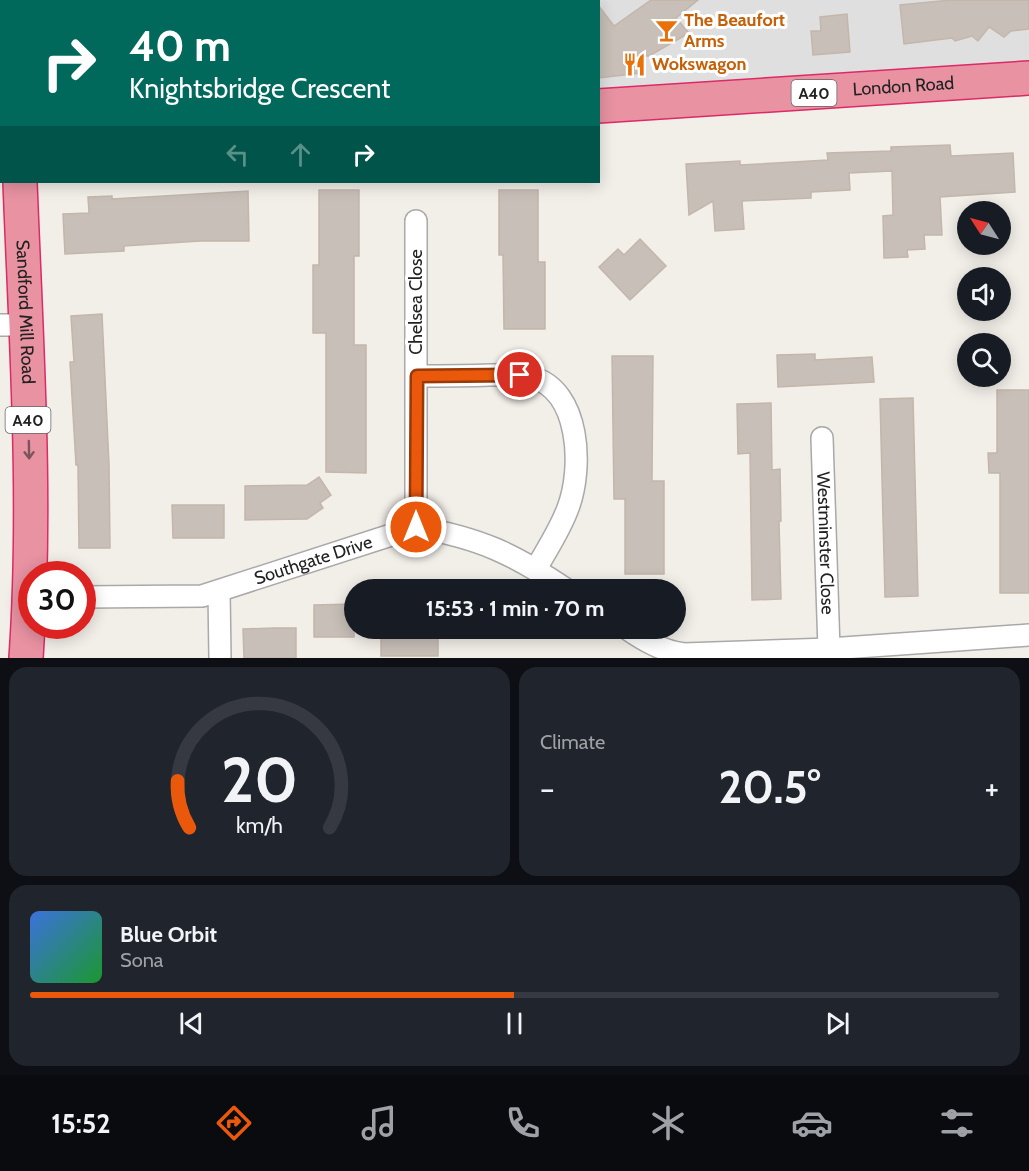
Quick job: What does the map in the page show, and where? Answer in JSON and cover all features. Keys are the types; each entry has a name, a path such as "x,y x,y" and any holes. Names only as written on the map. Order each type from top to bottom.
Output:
{"highway":[{"name":"London Road","path":"600,106 1029,78"},
{"name":"Sandford Mill Road","path":"20,183 13,325 29,561"},
{"name":"Sandford Mill Road","path":"26,658 28,639"}],"street":[{"name":"Chelsea Close","path":"416,221 416,527"},
{"path":"417,376 520,375 542,381 560,397 567,409 576,448 574,488 561,525 536,569"},
{"name":"Westminster Close","path":"822,438 829,649"},
{"name":"Southgate Drive","path":"96,597 202,596 416,527 448,532 479,541 508,553 551,579"},
{"path":"219,591 220,658"},
{"path":"644,639 659,648 684,654 829,649 1029,635"}],"shaded area":[{"path":"600,0 1029,0 1029,78 600,106"}],"building":[{"path":"651,0 698,0 676,18 689,33 649,56 636,56 641,73 600,78 600,8 614,26"},
{"path":"951,0 1029,0 1029,29 1011,31 1004,37 989,27 978,41 972,36 955,41 952,38 904,44 900,5"},
{"path":"847,14 850,52 813,55 811,31 821,31 820,17"},
{"path":"950,145 951,156 1013,153 1015,192 940,197 942,235 924,235 925,249 907,250 908,257 884,258 883,216 893,215 892,171 849,173 850,190 811,192 811,198 742,201 744,229 715,231 713,201 689,215 686,164 740,161 740,165 828,160 827,153 891,151 891,147"},
{"path":"319,190 359,190 359,256 354,256 354,345 366,345 366,473 326,472 326,333 313,333 313,265 319,265"},
{"path":"499,190 538,190 538,262 545,262 545,329 504,329 503,255 499,255"},
{"path":"248,191 249,241 200,241 124,246 124,251 65,254 63,214 89,213 88,197 112,196 112,199"},
{"path":"640,239 666,266 630,300 599,267 618,249 624,255"},
{"path":"102,314 109,464 110,548 79,548 78,465 76,465 70,362 74,362 71,316"},
{"path":"815,354 815,360 872,357 874,382 778,387 777,355"},
{"path":"612,356 653,356 652,481 664,481 664,574 625,574 625,499 614,499"},
{"path":"997,390 1029,390 1029,593 1000,593 1000,473 989,473 988,453 997,453"},
{"path":"913,398 918,596 885,597 880,399"},
{"path":"771,403 772,470 780,469 781,599 752,600 750,453 738,454 737,404"},
{"path":"319,477 331,495 320,503 323,508 307,519 245,520 245,486 307,485"},
{"path":"172,505 224,505 224,538 173,538"},
{"path":"344,604 344,637 314,637 314,605"},
{"path":"296,628 296,658 244,658 243,629"},
{"path":"381,639 438,639 438,656 381,656"}],"place":[{"name":"The Beaufort Arms","path":"666,30"},
{"name":"Wokswagon","path":"634,64"}],"route":[{"path":"416,527 417,376 520,375"}]}
